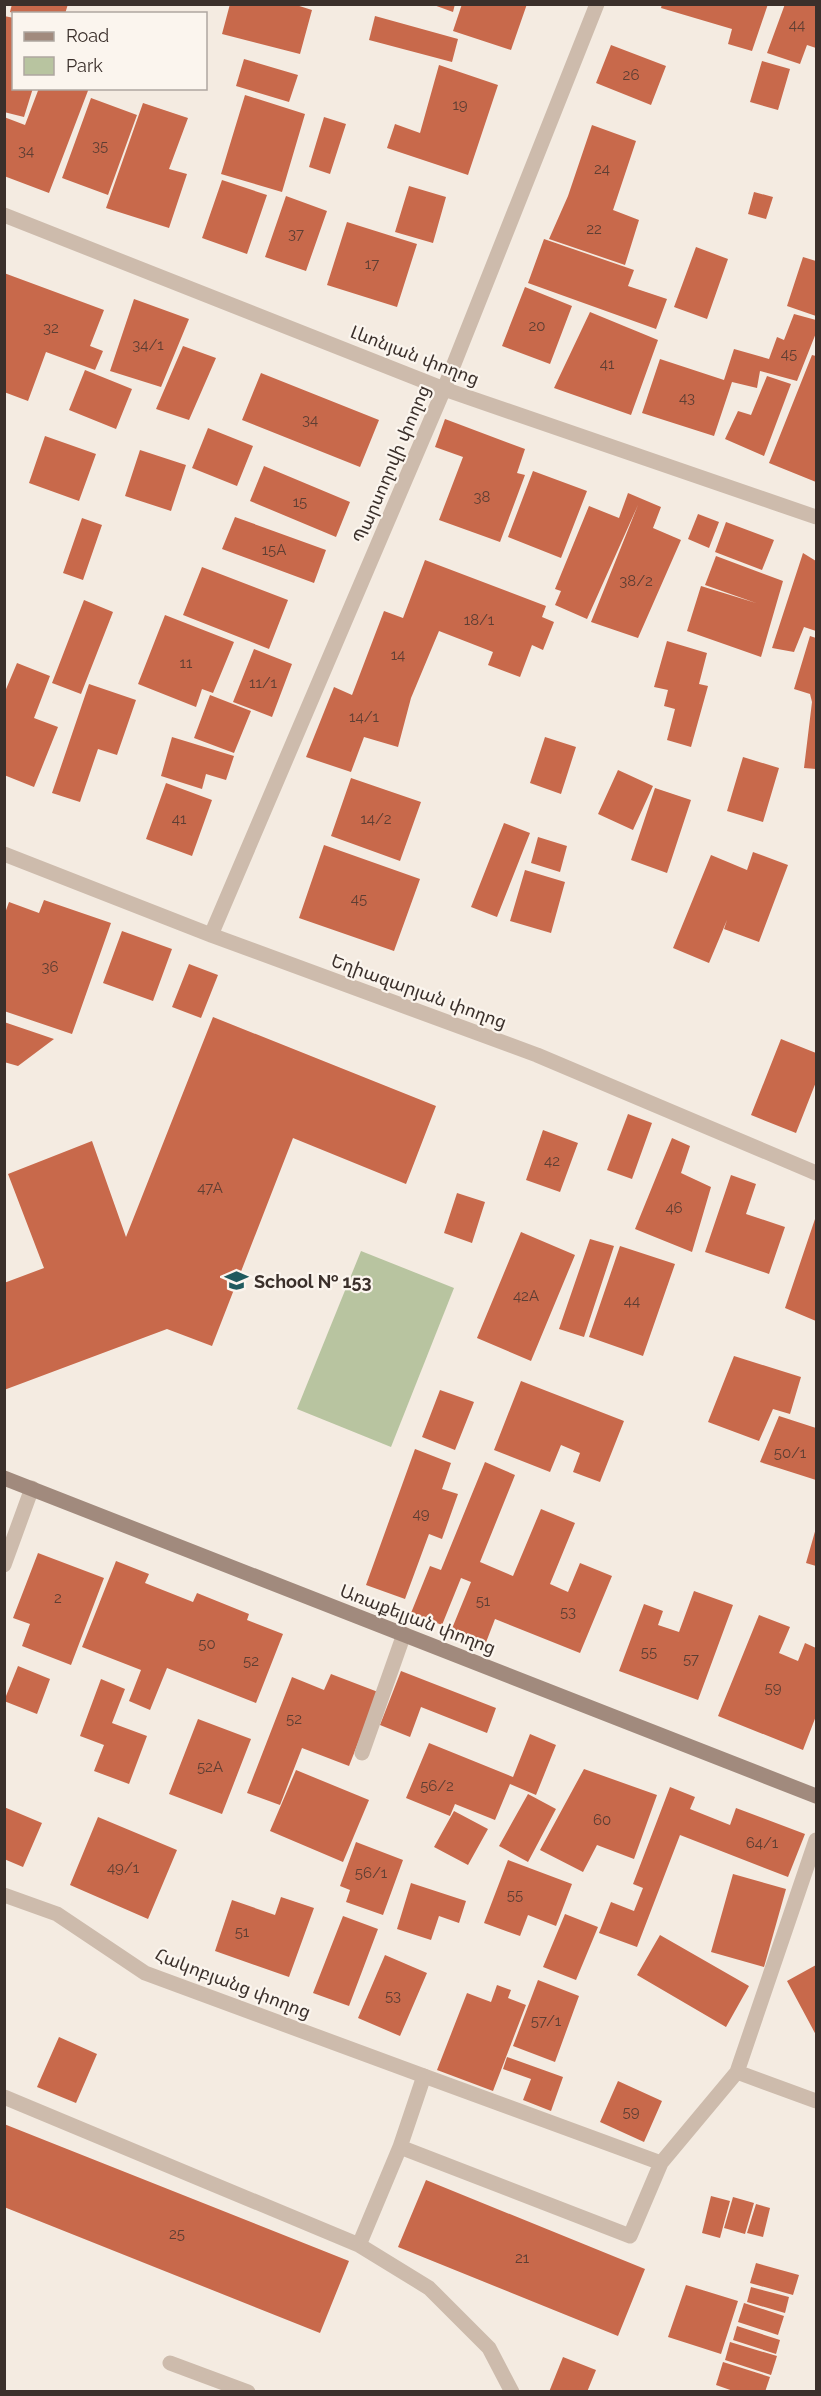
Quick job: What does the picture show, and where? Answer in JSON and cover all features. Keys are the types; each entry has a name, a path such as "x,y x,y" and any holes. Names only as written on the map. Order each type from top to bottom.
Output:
{"street":[{"name":"Պարսողովի փողոց","path":"211,935 444,389 597,4"},
{"name":"Լևոնյան փողոց","path":"4,215 444,389 816,517"},
{"name":"Եղիազարյան փողոց","path":"4,854 211,935 537,1055 816,1173"},
{"name":"Առաքելյան փողոց","path":"4,1478 816,1796"},
{"path":"4,1565 32,1488"},
{"path":"362,1753 404,1634"},
{"path":"400,2147 630,2236 661,2163 737,2072 816,1840"},
{"name":"Հակոբյանց փողոց","path":"4,1895 57,1914 145,1973 661,2163"},
{"path":"737,2072 816,2101"},
{"path":"359,2245 400,2147 423,2076"},
{"path":"4,2097 359,2245 429,2288 489,2348 512,2391"},
{"path":"170,2363 248,2391"}],"green space":[{"path":"361,1251 454,1288 391,1447 297,1409"}],"building":[{"path":"12,4 68,4 66,12 10,12"},
{"path":"230,4 293,4 312,10 300,54 222,34"},
{"path":"431,4 455,4 453,12"},
{"path":"462,4 527,4 511,50 453,31"},
{"path":"662,4 768,4 752,51 728,44 732,29 661,8"},
{"path":"785,4 816,4 816,48 807,45 800,64 767,53"},
{"path":"4,16 12,18 12,90 32,90 24,117 4,112"},
{"path":"375,16 458,39 452,62 369,40"},
{"path":"611,45 666,66 651,105 596,83"},
{"path":"244,59 298,75 289,102 236,86"},
{"path":"762,61 790,69 778,110 750,102"},
{"path":"439,65 498,85 468,175 387,148 395,124 420,133"},
{"path":"38,90 88,90 49,193 4,176 4,117 25,125"},
{"path":"245,95 305,114 282,192 221,174"},
{"path":"91,98 137,115 108,195 62,178"},
{"path":"143,103 188,118 169,169 187,174 169,228 106,208"},
{"path":"324,117 346,124 330,174 309,167"},
{"path":"592,125 636,141 613,210 639,220 625,265 549,239 568,196"},
{"path":"222,180 267,195 247,254 202,238"},
{"path":"409,186 446,197 433,243 395,232"},
{"path":"754,192 773,197 766,219 748,214"},
{"path":"286,196 327,211 306,271 265,257"},
{"path":"347,222 417,244 397,307 327,285"},
{"path":"544,239 634,270 628,286 667,299 656,329 528,283"},
{"path":"696,247 728,259 707,319 674,307"},
{"path":"803,257 816,261 816,316 787,306"},
{"path":"4,273 104,310 90,346 103,351 95,370 46,352 28,401 4,392"},
{"path":"525,287 572,306 550,364 502,346"},
{"path":"134,299 189,319 161,387 110,371"},
{"path":"590,312 658,340 631,415 554,388"},
{"path":"794,314 816,320 816,333 797,381 760,371 757,388 732,382 714,436 642,413 660,359 724,380 734,349 769,359 777,337 784,340"},
{"path":"183,346 216,358 189,420 156,409"},
{"path":"812,355 816,356 816,482 769,463"},
{"path":"85,370 132,389 116,429 69,410"},
{"path":"261,373 379,420 360,467 242,420"},
{"path":"767,376 791,384 764,456 725,439 738,411 751,415"},
{"path":"445,419 525,449 517,473 525,475 500,542 439,520 463,457 435,447"},
{"path":"208,428 253,446 237,486 192,468"},
{"path":"45,436 96,454 79,501 29,483"},
{"path":"140,450 186,465 171,511 125,496"},
{"path":"264,466 350,502 336,537 250,501"},
{"path":"533,471 587,491 561,558 508,537"},
{"path":"628,493 661,507 653,528 681,540 638,638 591,622 638,505 587,619 555,605 561,591 555,589 589,506 619,518"},
{"path":"698,514 719,522 709,548 688,539"},
{"path":"235,517 326,550 314,583 222,549"},
{"path":"82,518 102,525 83,580 63,573"},
{"path":"726,522 774,540 762,570 715,552"},
{"path":"803,553 816,561 816,631 804,627 794,652 772,648"},
{"path":"716,556 783,581 761,657 687,631 701,586 756,603 705,585"},
{"path":"425,560 546,606 542,617 554,622 543,650 532,645 520,677 488,665 493,652 439,631 411,698 398,747 364,737 351,772 306,757 334,687 352,695 384,611 403,618"},
{"path":"202,567 288,600 269,649 183,615"},
{"path":"84,600 113,612 81,694 52,683"},
{"path":"165,615 234,642 213,693 202,689 196,707 138,684"},
{"path":"810,636 816,638 816,769 804,768 812,702 810,694 794,689"},
{"path":"667,641 707,653 699,684 708,686 691,747 667,740 675,709 664,706 668,690 654,687"},
{"path":"254,649 292,664 272,717 233,702"},
{"path":"17,663 50,676 34,718 58,727 34,787 4,775 4,694"},
{"path":"89,684 136,700 117,755 98,749 80,802 52,793"},
{"path":"210,695 251,711 234,753 194,738"},
{"path":"172,737 234,756 226,780 206,774 202,789 161,776"},
{"path":"545,737 576,747 561,794 530,783"},
{"path":"743,757 779,768 763,822 727,811"},
{"path":"618,770 653,786 633,830 598,814"},
{"path":"351,778 421,802 400,861 331,836"},
{"path":"166,783 212,800 192,856 146,839"},
{"path":"655,788 691,800 667,873 631,860"},
{"path":"504,823 530,833 497,917 471,907"},
{"path":"538,837 567,846 560,872 531,863"},
{"path":"324,845 420,879 394,951 299,918"},
{"path":"753,852 788,865 759,942 724,929 727,920 709,963 673,948 711,855 747,870"},
{"path":"525,870 565,882 551,933 510,921"},
{"path":"44,900 111,923 72,1034 4,1011 4,916 9,902 39,913"},
{"path":"122,931 172,949 153,1001 103,983"},
{"path":"189,964 218,975 201,1018 172,1007"},
{"path":"213,1017 436,1106 406,1184 293,1138 212,1346 167,1329 4,1390 4,1283 44,1268 8,1174 92,1141 126,1237"},
{"path":"4,1022 54,1039 18,1066 4,1062"},
{"path":"781,1039 816,1053 816,1082 796,1133 751,1115"},
{"path":"628,1114 652,1123 632,1179 607,1170"},
{"path":"543,1130 578,1143 560,1192 526,1180"},
{"path":"672,1138 690,1146 681,1173 711,1187 692,1252 635,1229"},
{"path":"731,1175 756,1184 746,1214 785,1227 769,1274 705,1252"},
{"path":"457,1193 485,1202 472,1243 444,1233"},
{"path":"816,1216 816,1321 785,1308"},
{"path":"521,1232 575,1255 531,1361 477,1338"},
{"path":"590,1239 614,1246 584,1337 559,1329"},
{"path":"620,1246 675,1264 643,1356 589,1337"},
{"path":"734,1356 801,1377 790,1414 773,1409 759,1441 708,1422"},
{"path":"521,1381 624,1421 600,1482 573,1472 580,1453 561,1445 550,1472 494,1450"},
{"path":"440,1390 474,1402 455,1450 422,1437"},
{"path":"779,1416 816,1428 816,1480 760,1462"},
{"path":"415,1449 451,1463 442,1489 458,1494 442,1539 429,1534 405,1599 366,1585"},
{"path":"485,1462 515,1475 480,1562 513,1576 541,1509 575,1523 550,1584 568,1592 580,1563 612,1576 580,1653 495,1619 485,1645 451,1631 471,1582 461,1578 442,1625 411,1613 430,1566 441,1570"},
{"path":"816,1528 816,1566 806,1563"},
{"path":"38,1553 104,1578 71,1665 22,1646 30,1624 13,1618"},
{"path":"116,1561 149,1574 145,1583 193,1602 197,1593 249,1614 247,1620 283,1634 256,1703 167,1668 150,1710 129,1701 141,1670 82,1647"},
{"path":"694,1591 733,1605 698,1700 619,1671 644,1604 663,1611 658,1625 679,1632"},
{"path":"759,1615 790,1627 779,1653 798,1661 805,1643 816,1648 816,1716 803,1750 718,1716"},
{"path":"18,1666 50,1679 37,1714 4,1701"},
{"path":"401,1671 496,1708 487,1733 421,1707 410,1737 380,1725"},
{"path":"331,1674 378,1692 349,1766 302,1748 280,1805 247,1793 292,1677 324,1690"},
{"path":"101,1679 125,1689 112,1723 147,1736 129,1784 94,1771 104,1745 80,1736"},
{"path":"198,1719 251,1739 222,1814 169,1794"},
{"path":"530,1734 556,1745 536,1795 510,1784 495,1820 455,1804 450,1816 406,1798 429,1743 513,1777"},
{"path":"584,1769 657,1795 634,1859 597,1845 583,1872 540,1850"},
{"path":"296,1770 369,1800 343,1862 270,1831"},
{"path":"670,1787 695,1797 690,1809 730,1825 736,1808 805,1834 788,1877 680,1835 637,1947 599,1933 611,1902 634,1911 643,1888 633,1884"},
{"path":"528,1794 556,1809 528,1862 499,1846"},
{"path":"4,1807 42,1823 23,1867 4,1859"},
{"path":"454,1811 488,1829 468,1865 434,1847"},
{"path":"98,1817 177,1850 148,1919 70,1885"},
{"path":"356,1842 403,1860 383,1915 346,1902 350,1890 340,1886"},
{"path":"508,1860 572,1884 556,1926 528,1915 520,1936 484,1923"},
{"path":"733,1874 786,1889 764,1967 711,1952"},
{"path":"411,1883 466,1901 459,1923 439,1916 431,1940 397,1929"},
{"path":"281,1897 314,1908 289,1977 215,1951 232,1900 275,1915"},
{"path":"565,1914 598,1927 576,1980 543,1967"},
{"path":"343,1916 378,1929 349,2006 313,1993"},
{"path":"660,1935 749,1986 726,2027 637,1975"},
{"path":"385,1955 427,1973 400,2036 358,2018"},
{"path":"816,1965 816,2035 787,1981"},
{"path":"538,1980 579,1996 555,2062 513,2046"},
{"path":"497,1985 511,1990 508,1998 526,2005 493,2091 437,2070 467,1993 491,2002"},
{"path":"59,2037 97,2054 76,2103 37,2087"},
{"path":"507,2057 563,2077 551,2111 523,2100 531,2079 503,2069"},
{"path":"618,2081 662,2101 644,2142 600,2122"},
{"path":"4,2124 349,2261 320,2333 4,2207"},
{"path":"426,2180 645,2269 618,2336 398,2247"},
{"path":"711,2196 730,2201 720,2238 702,2233"},
{"path":"733,2197 754,2203 745,2234 724,2228"},
{"path":"756,2204 770,2208 763,2237 747,2233"},
{"path":"756,2263 799,2275 793,2295 750,2283"},
{"path":"686,2285 738,2301 721,2354 668,2337"},
{"path":"751,2287 789,2297 785,2313 747,2302"},
{"path":"744,2303 784,2316 778,2335 738,2322"},
{"path":"737,2326 780,2340 776,2354 733,2340"},
{"path":"730,2342 777,2356 771,2375 725,2360"},
{"path":"563,2357 596,2370 587,2392 549,2392"},
{"path":"723,2362 770,2377 765,2392 736,2392 716,2385"}],"place":[{"name":"School № 153","path":"236,1281"}]}
